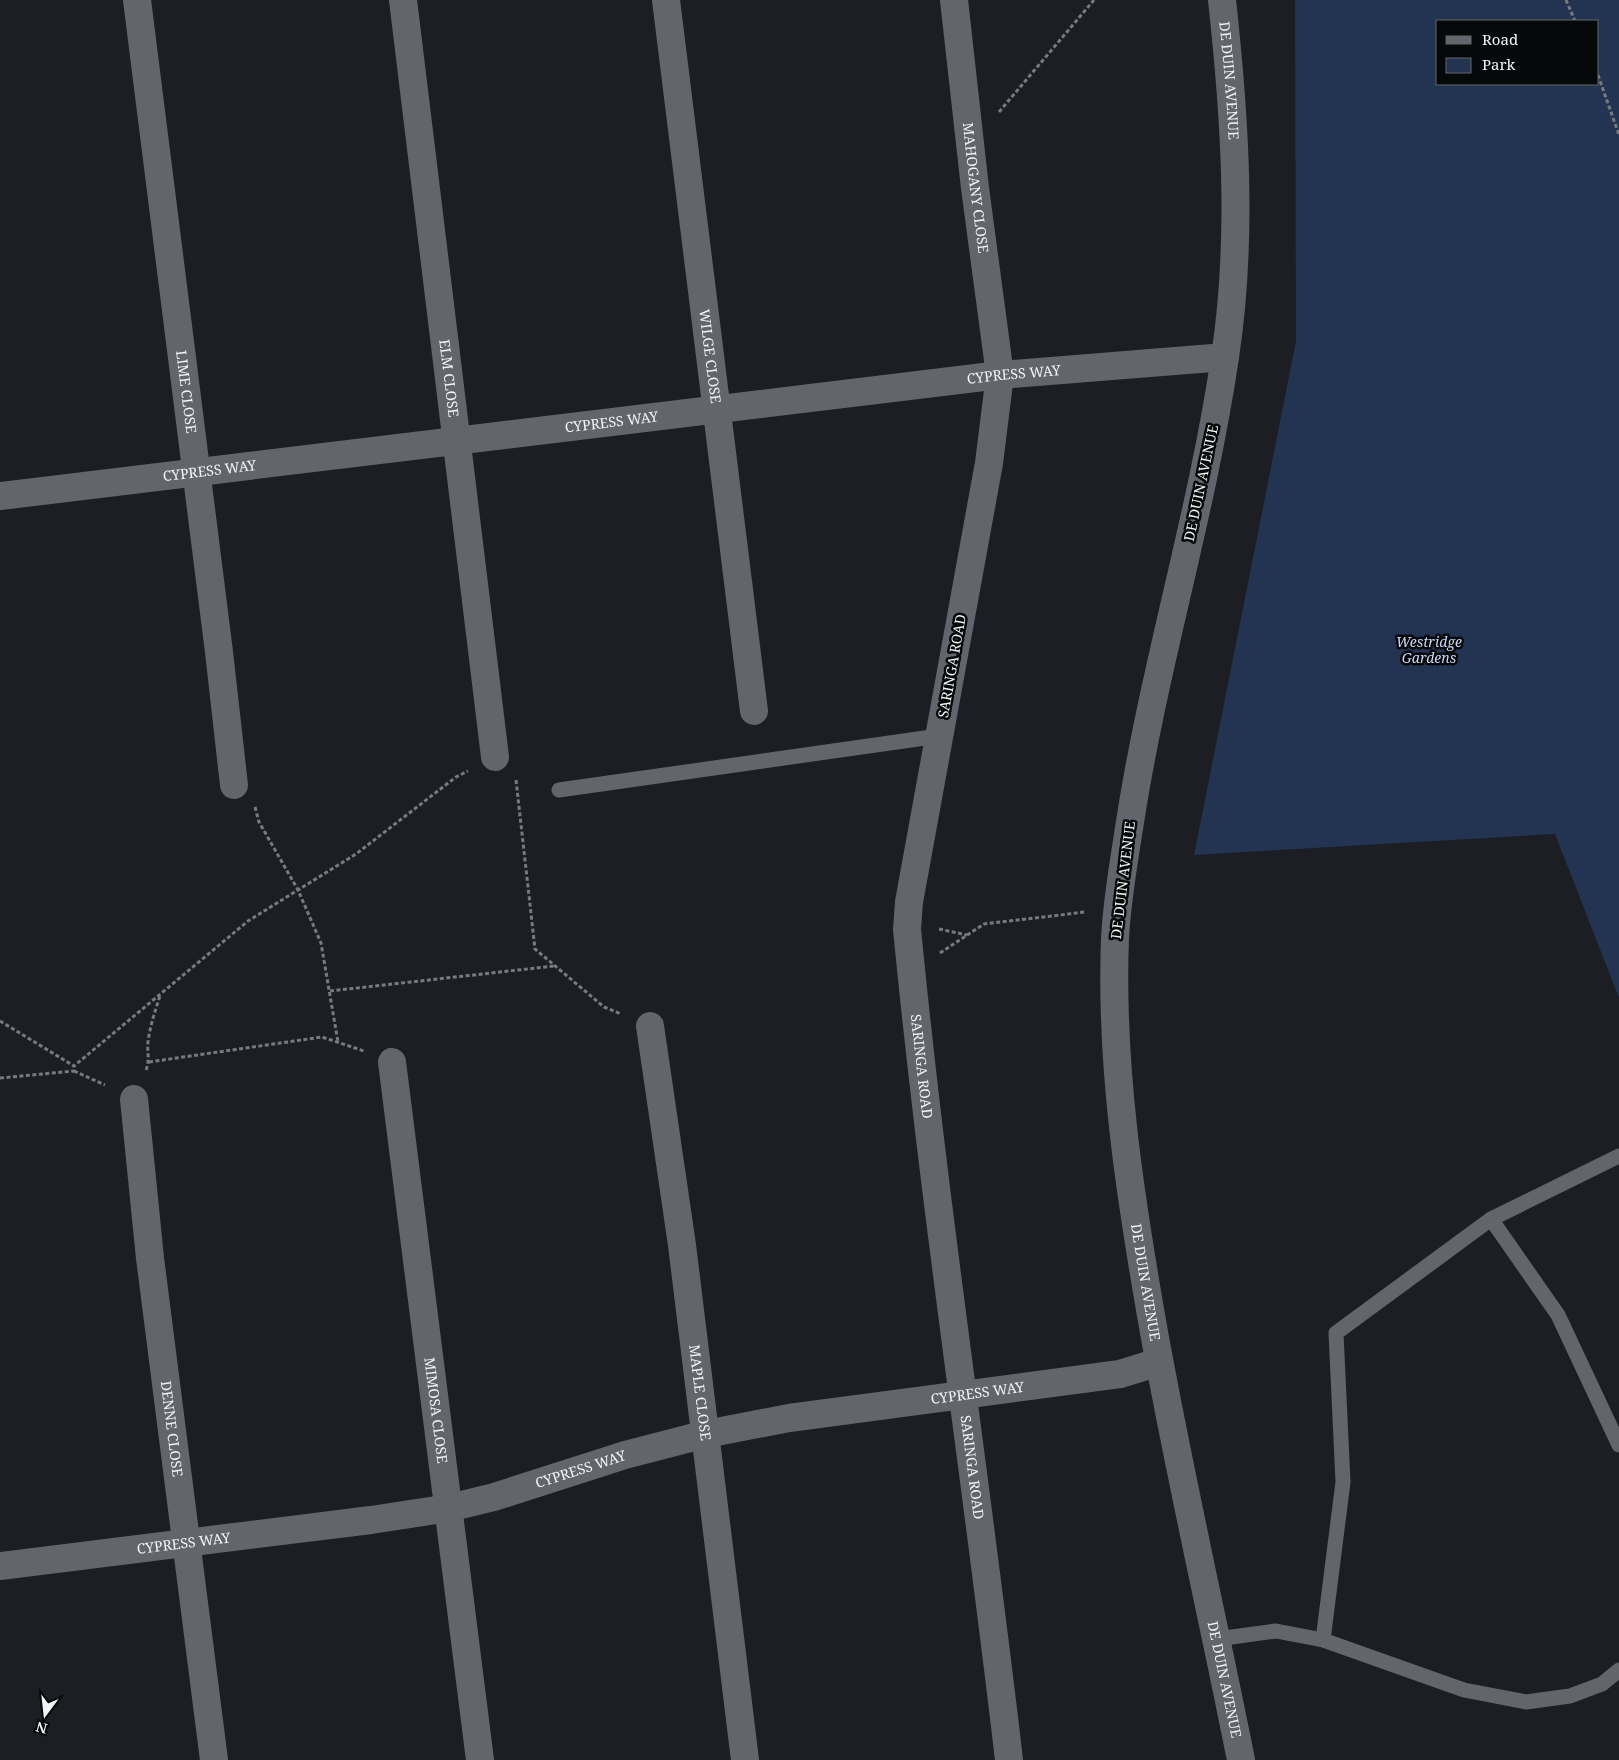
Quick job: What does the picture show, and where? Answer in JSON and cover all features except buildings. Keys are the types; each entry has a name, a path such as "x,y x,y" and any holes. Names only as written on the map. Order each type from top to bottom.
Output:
{"street":[{"name":"LIME CLOSE","path":"137,0 196,472 244,793"},
{"name":"ELM CLOSE","path":"403,0 456,440 505,764"},
{"name":"WILGE CLOSE","path":"666,0 754,711"},
{"name":"MAHOGANY CLOSE","path":"954,0 1000,375"},
{"name":"DE DUIN AVENUE","path":"1222,0 1230,71 1235,161 1236,264 1226,357 1201,487 1139,761 1121,878 1115,937 1121,1110 1139,1250 1159,1362 1241,1760"},
{"name":"CYPRESS WAY","path":"0,496 1000,375 1226,357"},
{"name":"SARINGA ROAD","path":"1000,375 989,463 909,902 907,929 962,1394 990,1592 1009,1760"},
{"name":"MAPLE CLOSE","path":"650,1026 682,1245 745,1760"},
{"name":"MIMOSA CLOSE","path":"392,1062 480,1760"},
{"name":"DENNE CLOSE","path":"134,1099 150,1258 214,1760"},
{"name":"CYPRESS WAY","path":"0,1566 186,1544 449,1508 494,1497 624,1455 706,1434 789,1418 1120,1374 1159,1362"}],"lane":[{"path":"559,790 939,736"},
{"path":"1323,1640 1343,1482 1336,1333 1491,1219 1619,1156"},
{"path":"1491,1219 1558,1316 1619,1446"},
{"path":"1217,1639 1276,1631 1323,1640 1464,1690 1526,1702 1570,1696 1602,1684 1619,1670"}],"path":[{"path":"968,121 994,118 1094,0"},
{"path":"1566,0 1575,20"},
{"path":"1599,78 1619,134"},
{"path":"505,764 535,949 604,1007"},
{"path":"0,1078 74,1071 74,1066 248,922 356,854 456,777"},
{"path":"161,994 151,1021 148,1044 149,1062 322,1037 338,1042 321,943 298,890 244,793"},
{"path":"937,955 984,924 1059,914"},
{"path":"933,928 967,935"},
{"path":"330,991 555,966"},
{"path":"0,1021 74,1066"}],"green space":[{"name":"Westridge Gardens","path":"1295,0 1619,0 1619,998 1555,834 1194,855 1296,341"}]}
